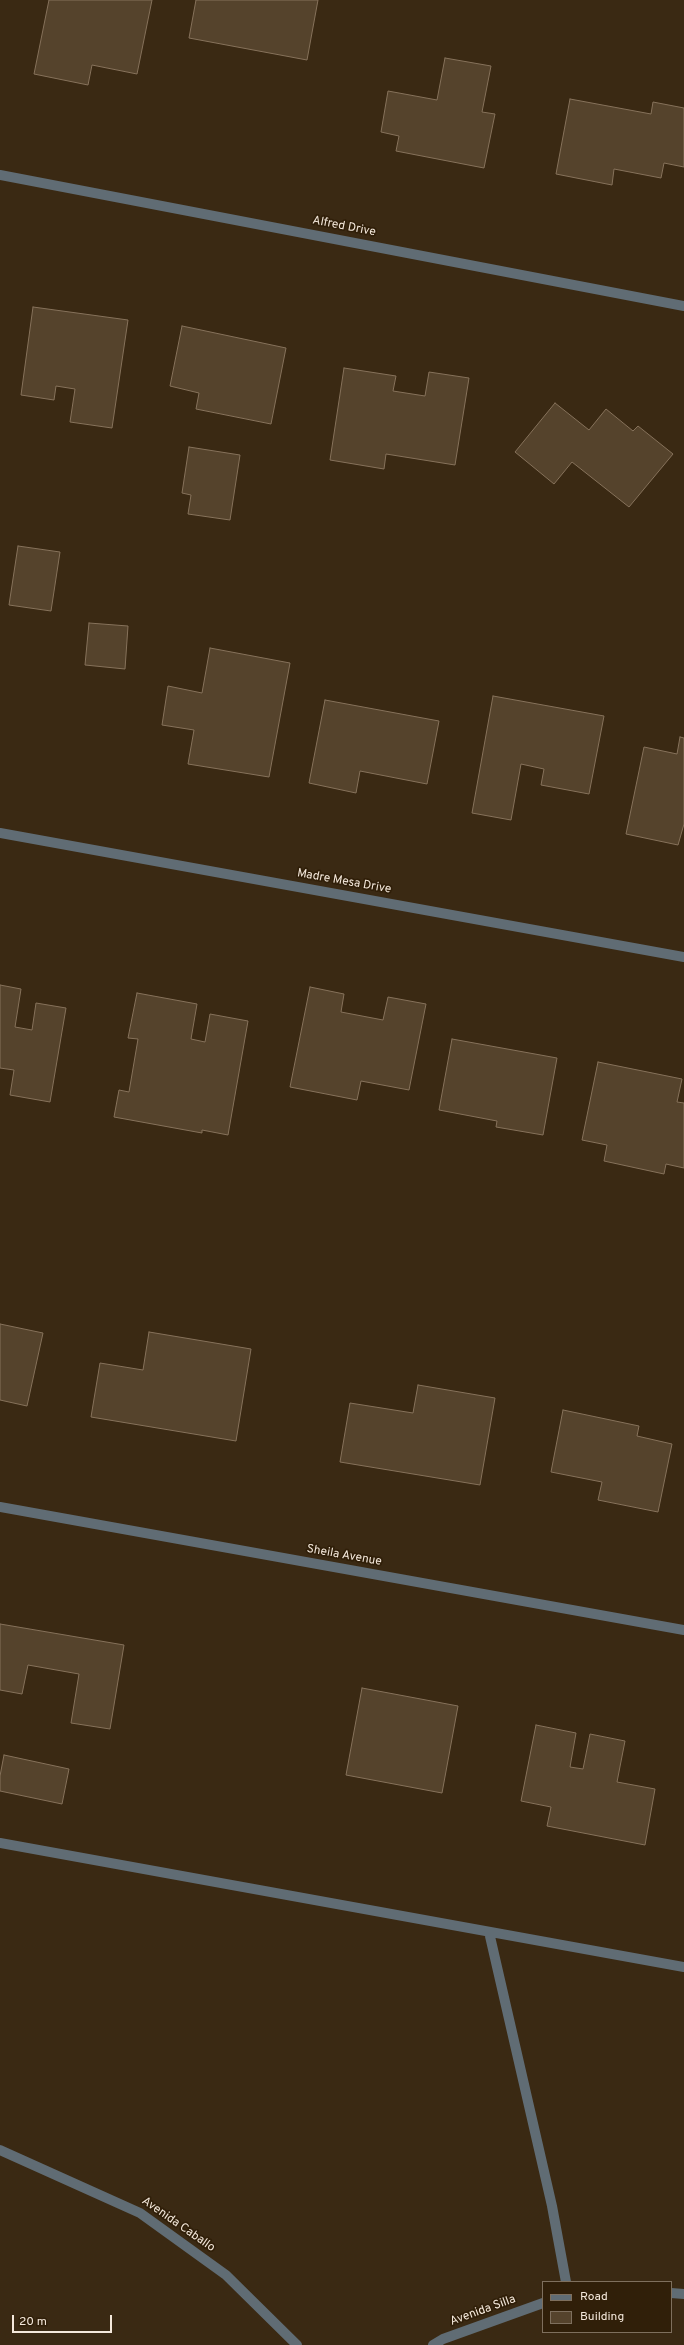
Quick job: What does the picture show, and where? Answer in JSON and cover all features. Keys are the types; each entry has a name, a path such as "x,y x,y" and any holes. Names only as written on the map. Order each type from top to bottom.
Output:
{"street":[{"name":"Alfred Drive","path":"0,175 684,306"},
{"name":"Madre Mesa Drive","path":"0,833 684,957"},
{"name":"Sheila Avenue","path":"0,1507 684,1630"},
{"path":"0,1843 684,1967"},
{"path":"489,1932 552,2206 566,2281"},
{"name":"Avenida Caballo","path":"0,2150 140,2213 226,2274 297,2345"},
{"path":"672,2292 684,2294"},
{"name":"Avenida Silla","path":"433,2345 443,2339 542,2303"}],"building":[{"path":"49,0 152,0 137,74 92,65 88,85 34,74"},
{"path":"196,0 318,0 307,60 189,38"},
{"path":"445,58 491,66 482,112 495,114 484,168 396,151 399,136 381,132 388,91 437,100"},
{"path":"570,99 651,114 653,102 684,108 684,167 664,163 661,178 614,169 612,185 556,174"},
{"path":"33,307 128,320 112,428 70,422 75,389 56,386 54,400 21,395"},
{"path":"182,326 286,348 271,424 196,409 199,393 170,386"},
{"path":"344,368 396,376 393,391 425,396 429,372 469,378 455,465 386,454 384,469 330,460"},
{"path":"555,403 589,430 606,409 633,431 638,426 673,454 629,507 572,462 554,484 515,452"},
{"path":"189,447 240,455 230,520 188,514 191,495 182,493"},
{"path":"18,546 60,552 51,611 9,605"},
{"path":"89,623 128,626 125,669 85,665"},
{"path":"210,648 290,663 269,777 188,764 194,730 162,725 168,686 202,693"},
{"path":"493,696 604,716 589,794 541,785 544,769 521,764 511,820 472,813"},
{"path":"325,700 439,721 427,784 360,771 356,793 309,783"},
{"path":"680,737 684,738 684,824 678,845 626,834 644,747 677,754"},
{"path":"0,985 21,989 15,1027 32,1030 36,1003 66,1008 50,1102 10,1095 14,1070 0,1068"},
{"path":"310,987 344,994 341,1012 383,1020 388,997 426,1004 409,1090 361,1081 357,1100 290,1087"},
{"path":"137,993 197,1004 191,1039 205,1042 210,1014 248,1021 228,1135 202,1130 202,1133 114,1117 119,1090 129,1092 138,1039 128,1038"},
{"path":"452,1039 557,1058 543,1135 496,1127 497,1121 439,1110"},
{"path":"598,1062 682,1079 677,1102 684,1103 684,1168 666,1164 664,1174 604,1161 607,1145 582,1140"},
{"path":"0,1324 43,1333 27,1406 0,1400"},
{"path":"149,1332 251,1349 236,1441 91,1417 100,1363 143,1370"},
{"path":"418,1385 495,1398 480,1485 340,1462 350,1403 413,1413"},
{"path":"563,1410 639,1426 637,1436 672,1444 658,1512 598,1500 602,1482 551,1472"},
{"path":"0,1624 124,1645 110,1729 71,1723 79,1674 28,1665 22,1694 0,1690"},
{"path":"362,1688 458,1706 442,1793 346,1775"},
{"path":"536,1725 576,1733 570,1767 583,1769 590,1734 625,1741 617,1782 655,1789 645,1845 547,1826 551,1807 521,1801"},
{"path":"4,1755 69,1769 62,1804 0,1791 0,1776"}]}
